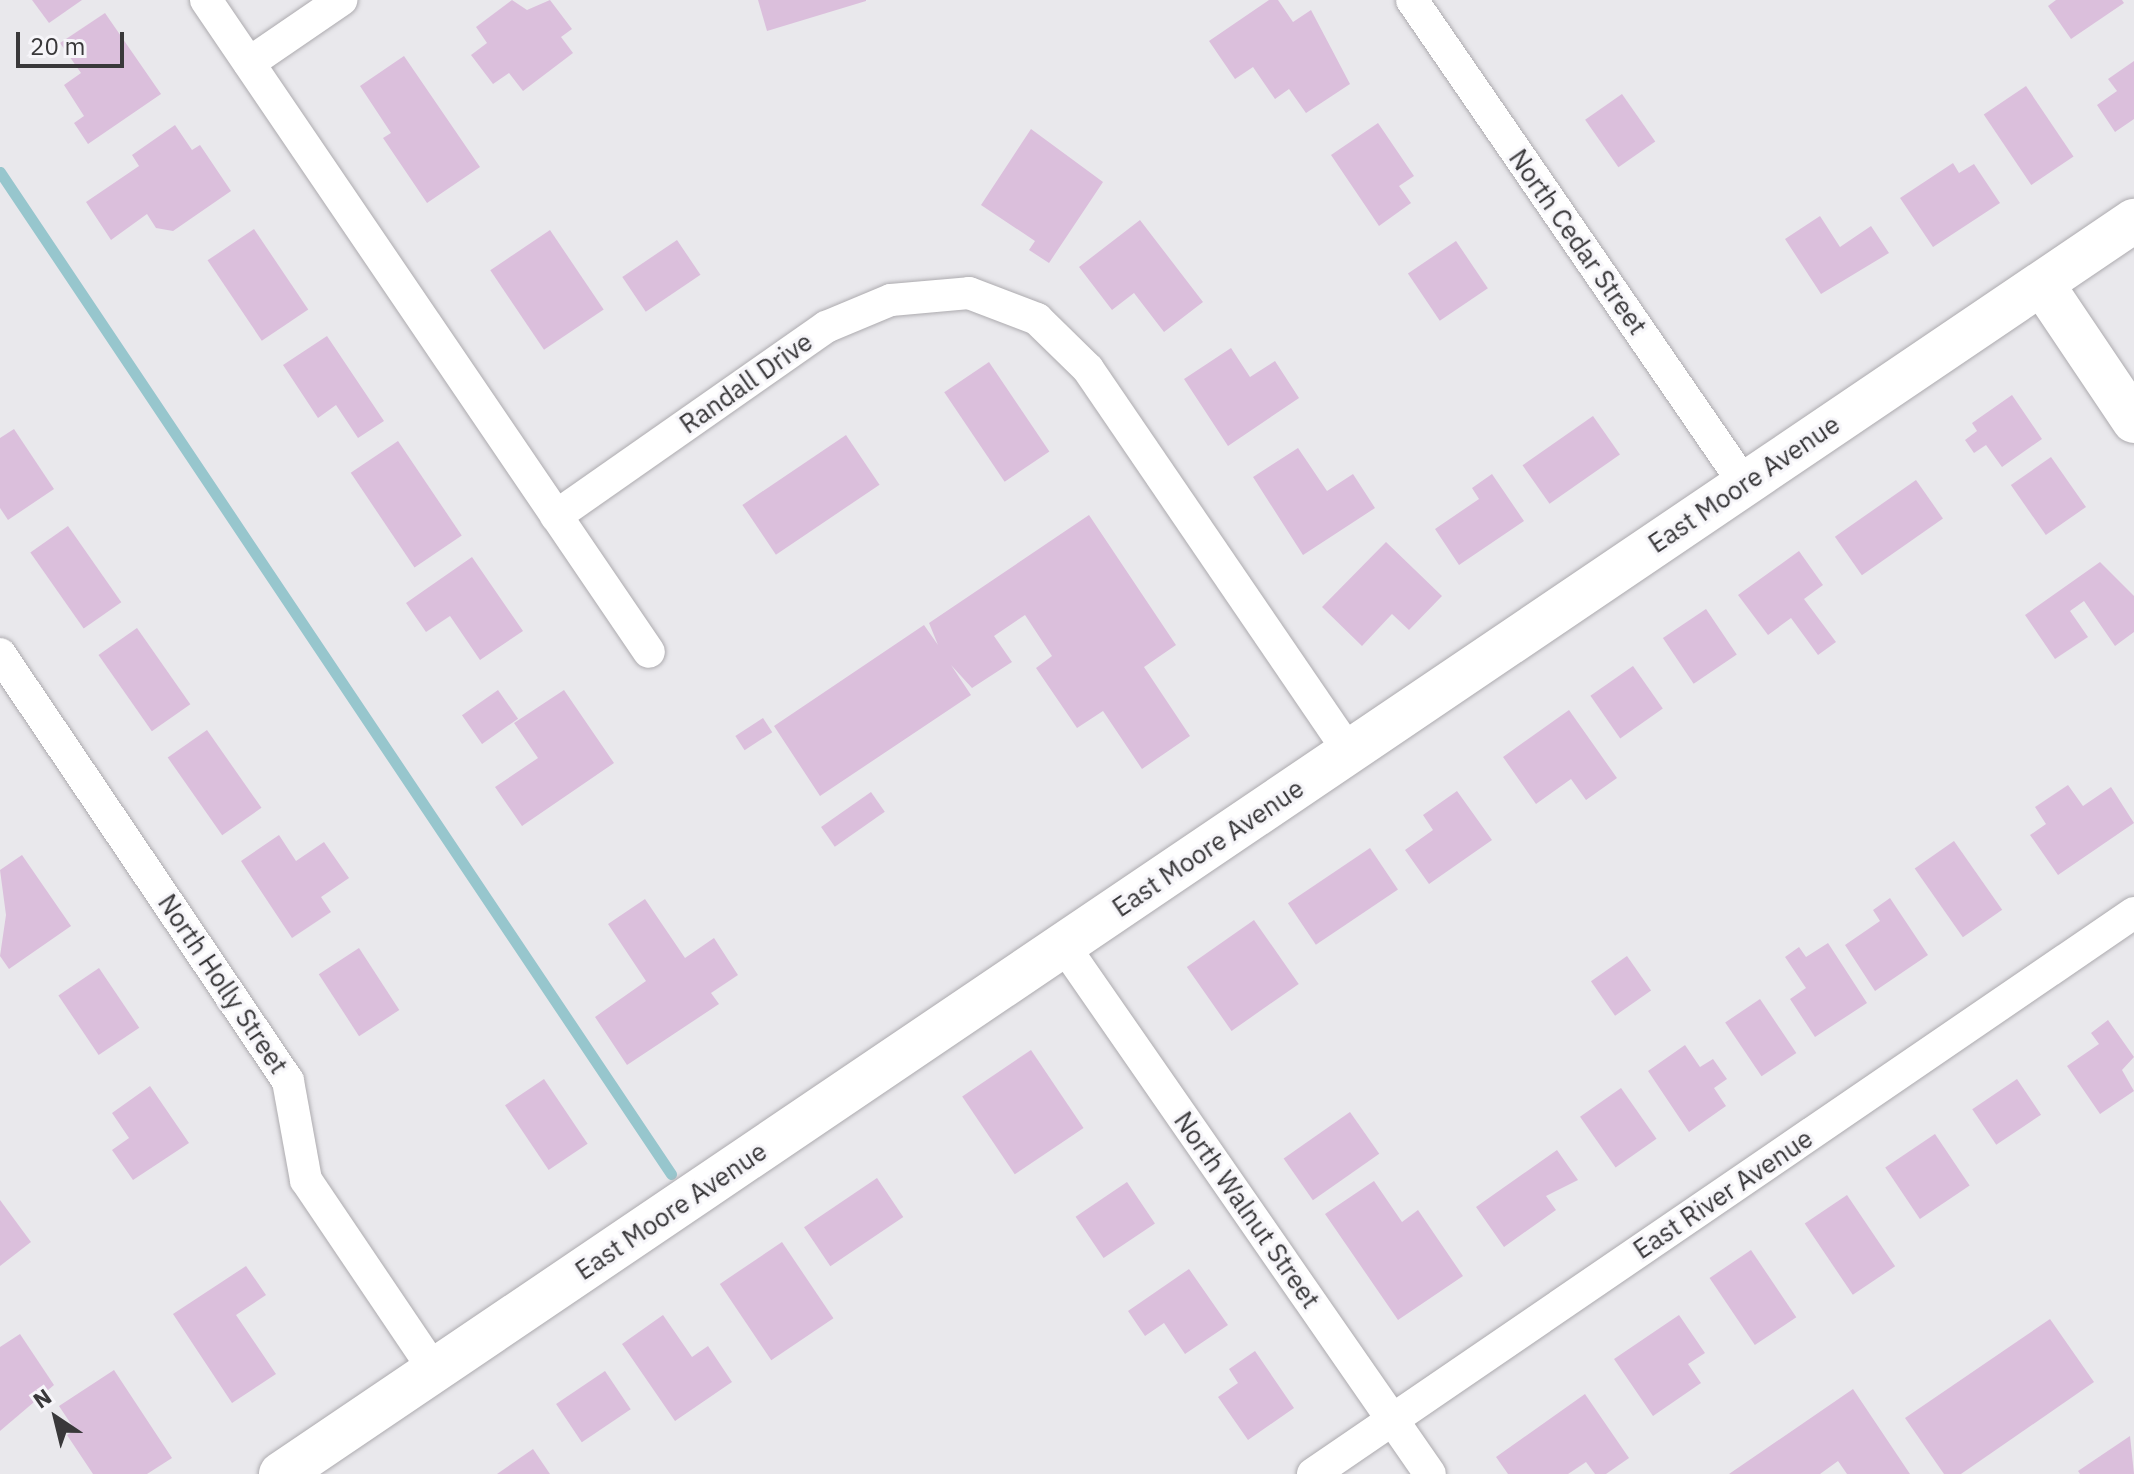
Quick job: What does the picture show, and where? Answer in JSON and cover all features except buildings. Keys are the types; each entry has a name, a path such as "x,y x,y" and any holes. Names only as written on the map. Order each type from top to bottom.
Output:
{"street":[{"path":"206,0 649,652"},
{"path":"249,63 341,0"},
{"name":"North Cedar Street","path":"1412,0 1744,483"},
{"name":"East Moore Avenue","path":"281,1474 2134,221"},
{"path":"2042,284 2134,421"},
{"name":"Randall Drive","path":"556,516 826,327 891,300 969,293 1037,319 1088,369 1349,752"},
{"name":"North Holly Street","path":"0,654 288,1081 306,1180 434,1370"},
{"name":"East River Avenue","path":"1313,1474 2134,913"},
{"name":"North Walnut Street","path":"1064,946 1430,1474"}],"waterway":[{"path":"0,172 671,1174"}]}
